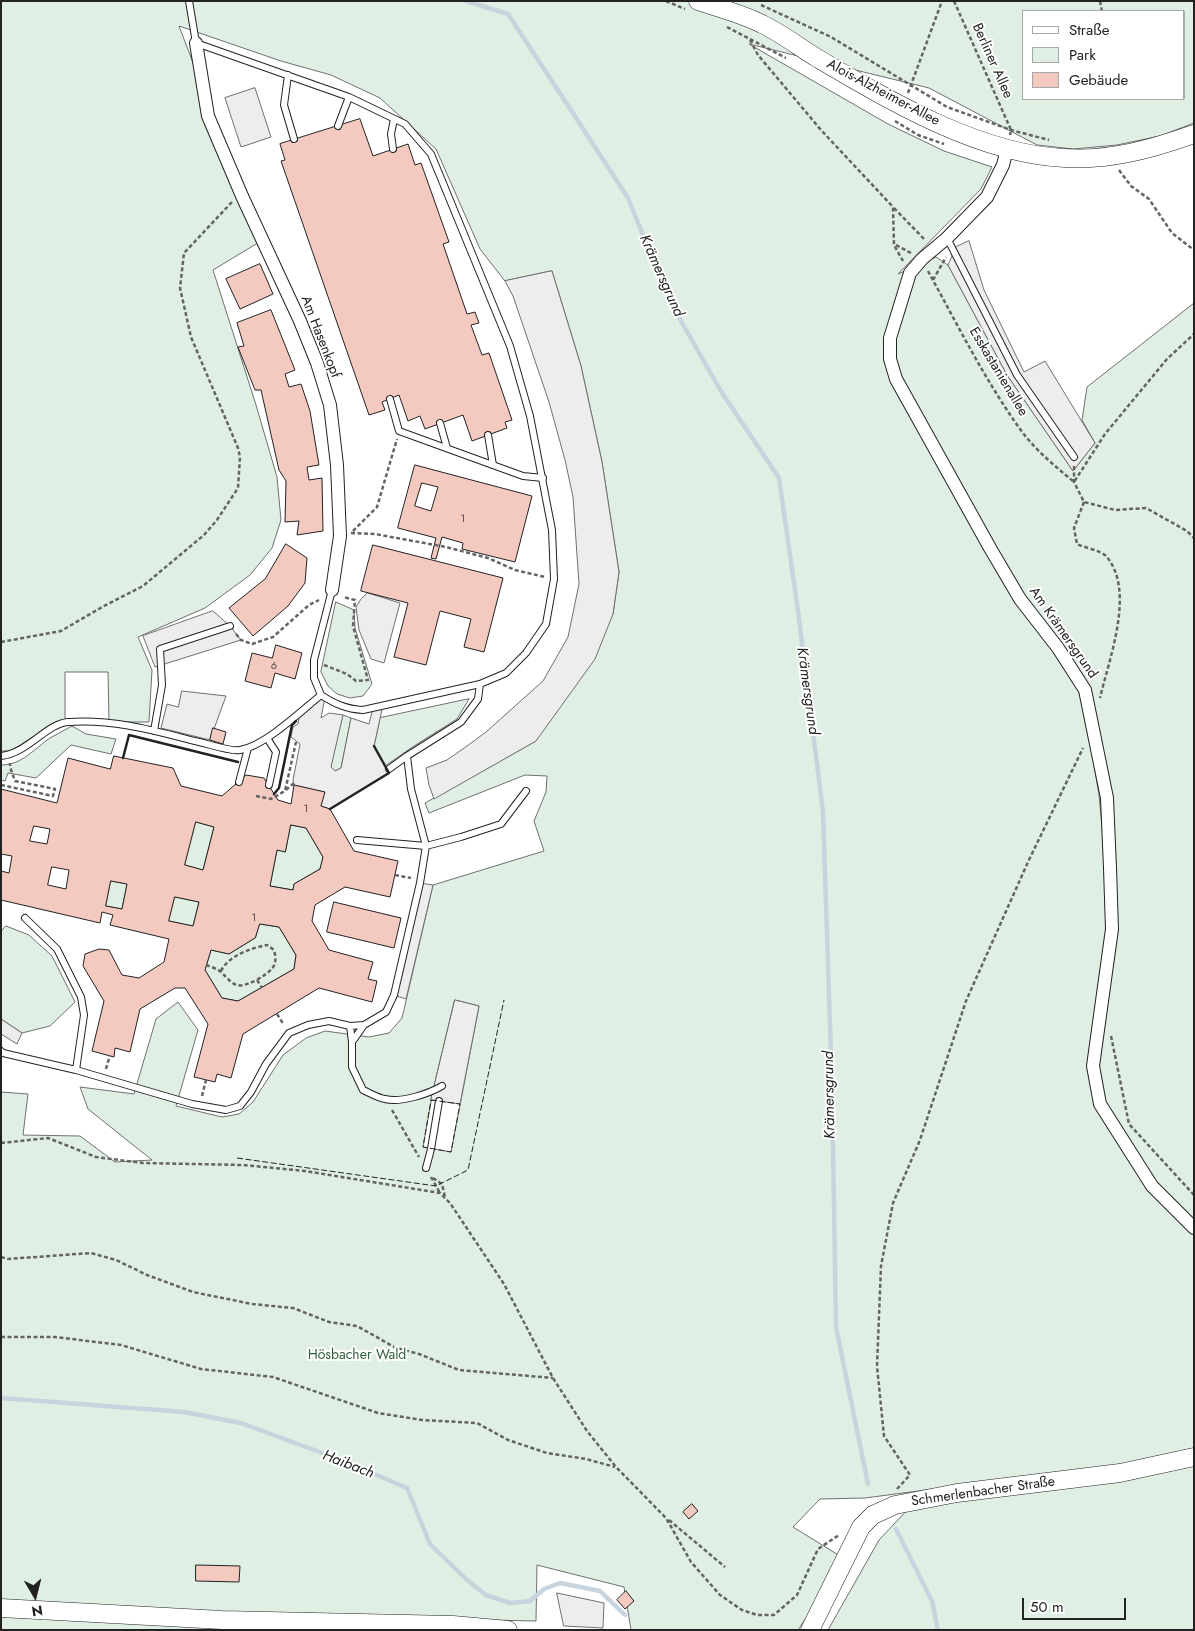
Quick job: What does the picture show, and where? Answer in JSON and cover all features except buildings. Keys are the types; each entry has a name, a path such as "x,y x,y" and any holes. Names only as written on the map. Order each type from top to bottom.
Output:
{"street":[{"name":"Alois-Alzheimer-Allee","path":"698,1 762,24 901,106 936,123 1007,149 1064,158 1111,156 1156,148 1194,134"},
{"name":"Am Hasenkopf","path":"196,43 208,116 242,196 300,321 317,363 330,405 346,534 332,592"},
{"name":"Am Krämersgrund","path":"1007,149 1003,165 986,197 910,273 890,338 890,359 896,379 1020,599 1058,648 1085,690 1106,798 1112,929 1093,1066 1100,1104 1152,1186 1194,1228"},
{"name":"Schmerlenbacher Straße","path":"810,1630 861,1527 873,1515 895,1505 957,1493 1120,1473 1194,1456"},
{"path":"1,1608 222,1620 453,1625 508,1630"}],"lane":[{"name":"Am Hasenkopf","path":"189,2 196,43"},
{"path":"1,756 11,755 65,722 109,722 238,751 267,738 321,695 338,705 350,709 363,710 480,684 506,673 526,653 546,624 554,579 552,530 530,416 510,346 431,154 405,124 349,97 196,43"},
{"path":"288,75 284,105 294,139"},
{"path":"338,126 349,97"},
{"path":"393,149 391,134 394,119"},
{"path":"947,238 1017,375 1074,457"},
{"path":"390,399 399,431 523,476 543,478"},
{"path":"440,423 447,448"},
{"path":"488,435 493,465"},
{"name":"Am Hasenkopf","path":"321,695 314,678 314,660 332,592"},
{"path":"154,731 162,685 160,649 230,626"},
{"path":"389,770 406,756 461,722 478,699 480,684"},
{"path":"267,738 276,752 269,785"},
{"path":"239,782 248,748"},
{"path":"352,1042 364,1025 386,1012 394,996 421,879 426,846 411,789 406,756"},
{"path":"357,840 426,846 501,824 526,791"},
{"path":"25,918 57,949 81,997 84,1016 76,1070"},
{"path":"2,1052 76,1070 200,1105 226,1110 240,1106 251,1092 266,1064 289,1033 308,1024 329,1022 350,1026 364,1025"},
{"path":"350,1026 352,1067 363,1090 386,1100 408,1098 433,1091 442,1086"},
{"path":"426,1168 439,1101"}],"path":[{"path":"901,106 912,86 942,1"},
{"name":"Berliner Allee","path":"954,1 1011,130"},
{"path":"758,4 831,37 947,107 1011,130 1055,141"},
{"path":"758,55 821,130 934,248"},
{"path":"1111,156 1131,186 1150,199 1172,233 1194,250"},
{"path":"1,642 61,631 143,586 204,535 217,520 238,488 240,457 238,448 192,337 180,288 184,254 233,201 242,196"},
{"path":"893,207 894,245 910,273"},
{"name":"Esskastanienallee","path":"922,259 979,364 1021,430 1050,462 1074,482"},
{"path":"1074,482 1105,434 1167,360 1194,334"},
{"path":"346,534 377,507 399,431"},
{"path":"1074,457 1074,482 1084,502 1074,528 1077,544 1104,554 1116,571 1120,606 1117,636 1100,700"},
{"path":"1084,502 1115,510 1146,508 1187,531 1194,538"},
{"path":"346,534 375,534 446,547 488,558 515,570 554,579"},
{"path":"252,644 273,637 309,606 332,592"},
{"path":"314,660 330,669 347,674 356,681 368,680 354,626 355,600"},
{"path":"891,1495 910,1475 884,1436 877,1366 881,1266 893,1203 920,1140 966,1002 1028,862 1093,726"},
{"path":"285,791 296,742"},
{"path":"1,785 53,796 56,789 15,781 10,767"},
{"path":"256,796 271,799 294,783"},
{"path":"395,875 421,879"},
{"path":"206,965 221,971 224,977 237,985 246,986 273,969 276,959 274,950 266,945 255,948 224,964 221,971"},
{"path":"257,980 262,988"},
{"path":"277,1014 289,1033"},
{"path":"1110,1029 1129,1124 1194,1195"},
{"path":"104,1078 110,1056"},
{"path":"200,1105 206,1080"},
{"path":"386,1100 440,1193 450,1203 504,1284 553,1378 587,1431 616,1467 666,1518 725,1567"},
{"path":"1,1143 48,1138 96,1157 143,1163 243,1165 305,1171 440,1193"},
{"path":"431,1177 442,1184 445,1198"},
{"path":"1,1257 8,1259 91,1253 116,1260 147,1276 193,1292 252,1304 292,1308 329,1322 357,1326 396,1348 419,1354 459,1370 553,1378"},
{"path":"1,1337 55,1337 121,1345 201,1369 272,1378 378,1413 422,1420 478,1423 508,1440 547,1453 586,1459 616,1467"},
{"path":"666,1518 691,1562 720,1595 742,1610 757,1615 774,1615 796,1595 818,1549 839,1534 861,1527"}],"green space":[{"name":"Hösbacher Wald","path":"1,1 1194,1 1194,123 1160,136 1117,145 1073,149 1037,145 929,88 749,44 888,124 944,151 992,167 981,189 898,274 936,257 948,265 1007,375 1073,471 1095,443 1082,420 1087,387 1194,303 1194,1448 1154,1460 865,1498 820,1499 793,1527 840,1556 814,1606 798,1630 631,1630 624,1587 537,1565 536,1621 440,1619 443,1630 1,1630 1,1092 28,1094 23,1135 80,1136 115,1162 152,1160 88,1109 80,1087 134,1094 156,1019 178,1002 198,1030 176,1106 222,1117 239,1114 253,1102 283,1055 306,1038 325,1031 369,1037 389,1033 402,1018 433,885 544,851 534,821 546,792 547,776 525,775 429,813 425,803 536,741 613,614 619,572 602,462 581,366 552,271 505,281 480,249 436,149 380,98 331,75 281,61 179,26 261,241 213,270 277,477 281,520 272,548 250,575 205,608 138,637 152,670 149,722 109,722 108,672 65,672 65,722 52,724 11,751 1,751","holes":["1081,686 1111,798 1103,837 1099,795","455,1000 479,1006 451,1152 423,1147 433,1091"]},
{"path":"336,602 354,610 355,628 372,684 363,696 350,698 337,694 328,686 321,672"},
{"path":"469,699 457,719 385,766 374,746 380,718"},
{"path":"343,715 351,718 341,768 335,771 331,767"},
{"path":"72,726 86,734 116,739 111,754 71,745 36,778 8,773 5,781 1,780 1,765 22,759 50,738"},
{"path":"196,822 214,827 203,870 185,865"},
{"path":"291,825 306,828 323,857 320,869 294,884 293,890 270,886 277,850 285,851"},
{"path":"111,881 127,884 122,909 106,906"},
{"path":"175,897 199,902 193,926 169,921"},
{"path":"260,924 279,927 296,955 294,969 238,1001 222,998 205,970 211,950 229,954 255,938"},
{"path":"6,926 29,935 52,956 75,1002 50,1026 22,1033 1,1019 1,932"},
{"path":"1194,1464 1194,1630 828,1630 879,1540 911,1506"}],"shaded area":[{"path":"255,88 271,137 241,147 225,98"},
{"path":"969,241 984,290 1024,372 1045,361 1095,443 1073,471 1007,375 948,265 956,247"},
{"path":"552,271 581,366 602,462 619,572 613,614 595,659 536,741 434,799 426,768 447,760 486,732 543,681 568,637 579,584 573,497 549,402 513,296 505,281"},
{"path":"368,593 400,603 384,663 371,659 359,630 356,607"},
{"path":"213,611 230,626 241,640 155,667 143,636"},
{"path":"182,691 226,696 210,740 161,728 167,704 178,707"},
{"path":"321,695 325,697 321,718 329,713 343,715 331,767 335,771 341,768 351,718 369,724 373,708 383,705 374,746 389,773 330,809 321,806 324,792 294,785 293,780 300,744 291,737 293,727 298,724 300,711"},
{"path":"420,883 433,885 406,999 394,995"},
{"path":"455,1000 479,1006 460,1104 431,1100"},
{"path":"1,1019 22,1033 17,1044 1,1034"},
{"path":"557,1593 604,1603 603,1628 564,1626"}],"waterway":[{"name":"Krämersgrund","path":"466,1 508,14 628,198 669,300 722,393 779,478 823,812 832,1086 836,1327 868,1484"},
{"name":"Haibach","path":"1,1398 184,1412 241,1423 344,1461 407,1488 430,1544 467,1580 486,1595 510,1603 530,1601 544,1589 560,1583 600,1591 625,1615"},
{"name":"Krämersgrund","path":"896,1529 932,1601 938,1630"}],"fence":[{"path":"237,1158 436,1186 468,1170 504,1000"},
{"path":"431,1100 460,1104 451,1152 423,1147 431,1100"}],"wall":[{"path":"274,794 279,788 292,725 296,721"},
{"path":"123,758 129,735 238,762"},
{"path":"330,809 389,773 374,746"}]}
